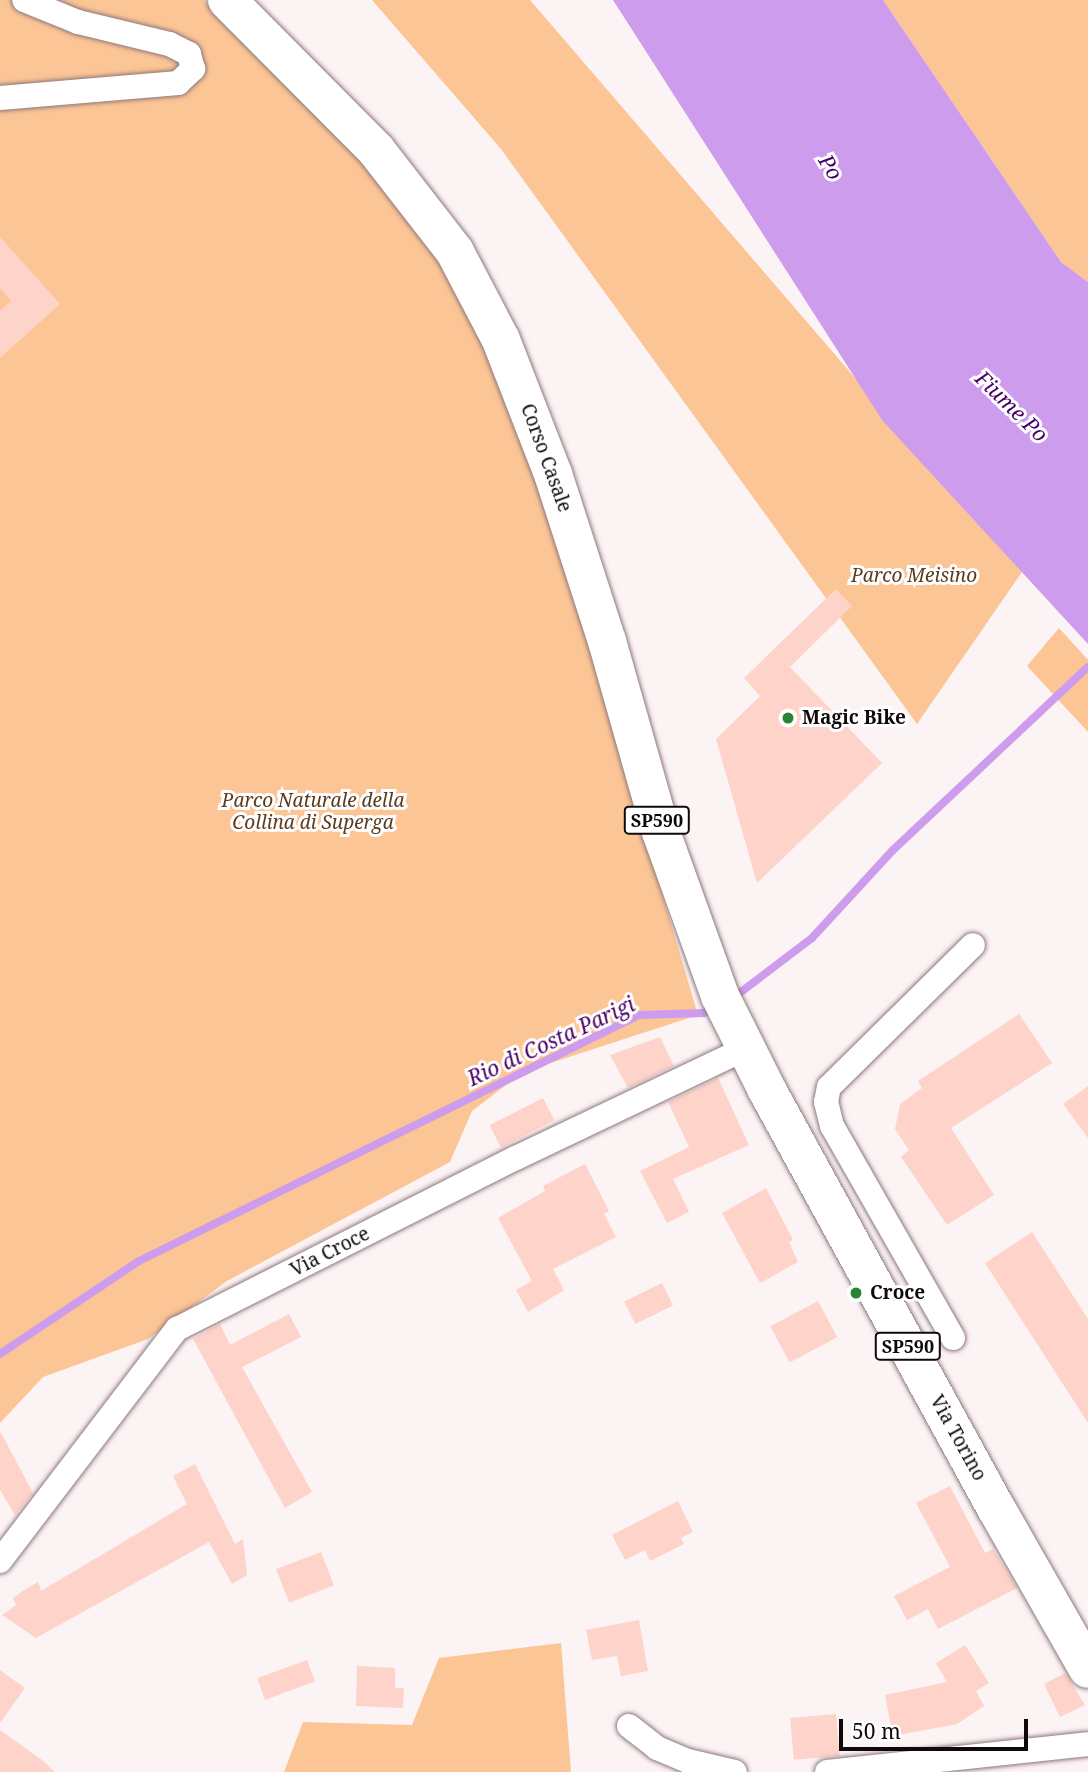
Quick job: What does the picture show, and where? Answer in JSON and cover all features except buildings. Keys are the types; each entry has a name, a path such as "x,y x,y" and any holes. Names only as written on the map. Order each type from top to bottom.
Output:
{"main road":[{"name":"Corso Casale","path":"227,0 376,150 455,252 501,340 554,474 607,641 661,832 732,1022"},
{"name":"Via Torino","path":"732,1022 1088,1669"}],"street":[{"path":"0,99 178,83 193,69 189,54 169,44 78,22 24,0"},
{"path":"953,1338 832,1126 826,1102 829,1087 869,1040 973,945"},
{"name":"Via Croce","path":"0,1561 177,1329 516,1158 732,1022"},
{"path":"870,1277 905,1256"},
{"path":"629,1726 685,1767 735,1772"},
{"path":"827,1772 1088,1744"}],"green space":[{"name":"Parco Naturale della Collina di Superga","path":"0,0 204,0 367,155 444,259 493,354 538,475 698,1015 523,1072 472,1111 450,1162 227,1281 148,1339 43,1377 0,1423"},
{"name":"Parco Meisino","path":"372,0 530,0 1022,572 917,724 501,149"},
{"path":"883,0 1088,0 1088,282 1061,262"},
{"path":"1059,628 1088,660 1088,732 1027,666"},
{"path":"561,1643 571,1772 284,1772 303,1722 412,1725 439,1658"}],"water":[{"path":"613,0 883,0 1061,262 1088,282 1088,644 882,420"}],"waterway":[{"name":"Rio di Costa Parigi","path":"733,998 812,938 893,850 1088,667"},
{"name":"Rio di Costa Parigi","path":"0,1354 139,1261 639,1015 704,1013 715,1007"}],"place":[{"name":"Magic Bike","path":"788,718"},
{"name":"Croce","path":"856,1293"}],"water label":[{"name":"Po","path":"831,167"},
{"name":"Fiume Po","path":"1012,406"}]}
